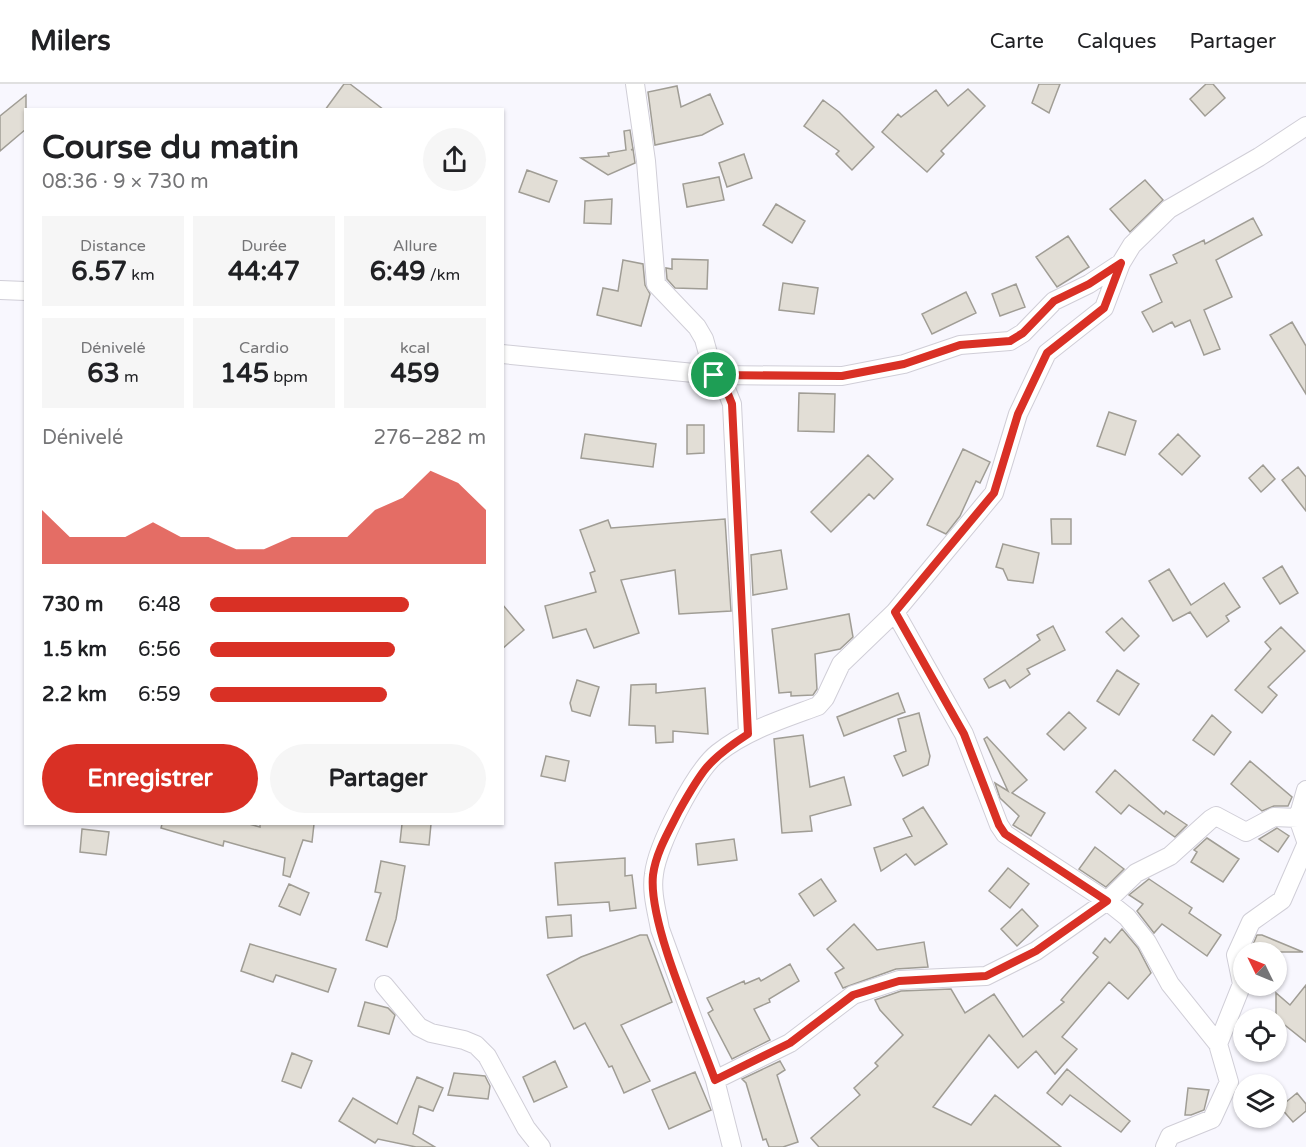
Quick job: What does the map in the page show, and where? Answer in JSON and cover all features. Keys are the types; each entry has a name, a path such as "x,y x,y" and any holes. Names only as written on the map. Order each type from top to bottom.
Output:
{"street":[{"path":"635,84 646,160 656,284 697,327 704,339 714,375 726,389 732,404 748,734"},
{"path":"732,1147 715,1080 660,929 653,875 662,844 696,781 717,754 748,734 818,706 825,698 841,664 895,612 994,493 1018,414 1047,353 1104,308 1121,263 1137,239 1169,209 1306,126"},
{"path":"504,354 714,375 842,376 904,364 960,345 1010,341 1023,333 1054,301 1089,284 1121,263"},
{"path":"0,290 24,291"},
{"path":"895,612 964,734 999,825 1005,834 1107,901 1139,930 1170,984 1218,1044 1229,1077 1212,1119 1170,1136 1165,1147"},
{"path":"1218,1044 1240,990 1236,955 1248,927 1282,900 1306,843 1298,818 1306,790"},
{"path":"715,1080 790,1043 853,995 899,981 986,976 1036,951 1107,901 1136,873 1170,856 1216,816 1246,832 1274,817 1298,818"},
{"path":"384,985 419,1027 431,1033 476,1045 487,1056 526,1128 541,1147"}],"building":[{"path":"344,84 350,84 381,108 326,108"},
{"path":"1039,84 1060,84 1049,113 1032,103"},
{"path":"1206,84 1213,84 1225,98 1205,116 1190,99"},
{"path":"677,86 681,107 710,94 723,124 702,135 655,145 648,92"},
{"path":"968,89 985,106 941,151 944,154 927,172 882,132 898,114 901,117 936,90 948,106"},
{"path":"26,95 24,131 0,151 0,116"},
{"path":"823,100 839,112 874,147 852,170 836,154 839,151 804,126"},
{"path":"630,130 635,163 608,175 581,158 609,156 608,153 626,150 624,131"},
{"path":"744,154 752,178 727,187 719,163"},
{"path":"527,170 557,181 549,202 519,192"},
{"path":"719,177 724,200 687,207 683,184"},
{"path":"1145,180 1163,200 1130,232 1110,209"},
{"path":"612,199 611,224 584,223 585,201"},
{"path":"776,204 805,221 792,243 763,225"},
{"path":"1253,218 1262,235 1216,260 1232,297 1204,310 1220,349 1204,355 1190,320 1175,327 1172,322 1153,332 1142,312 1162,302 1150,275 1177,263 1173,255 1204,240 1205,244"},
{"path":"1068,236 1089,267 1057,287 1036,257"},
{"path":"672,259 708,260 707,289 675,288 667,279 666,268 672,269"},
{"path":"623,260 643,264 645,285 650,294 641,326 597,315 603,288 618,291"},
{"path":"783,283 818,288 814,314 779,310"},
{"path":"1016,284 1025,307 1000,316 992,294"},
{"path":"966,292 976,313 932,334 922,314"},
{"path":"1292,322 1306,346 1306,394 1270,335"},
{"path":"799,393 835,394 834,432 798,431"},
{"path":"1109,412 1136,421 1125,455 1097,446"},
{"path":"687,425 704,425 704,453 687,454"},
{"path":"585,434 656,444 653,467 581,458"},
{"path":"1178,434 1200,456 1182,475 1159,454"},
{"path":"963,449 990,462 980,483 976,481 960,516 946,534 927,525"},
{"path":"868,455 893,479 874,499 869,494 831,532 811,512"},
{"path":"1263,465 1275,479 1261,492 1249,478"},
{"path":"1298,467 1306,477 1306,511 1282,480"},
{"path":"725,519 731,611 679,614 675,570 621,580 639,633 594,648 586,629 553,638 545,606 596,592 590,573 595,571 580,530 608,520 611,528"},
{"path":"1051,519 1071,519 1071,544 1052,544"},
{"path":"1003,544 1039,553 1033,583 1008,580 1003,569 996,567"},
{"path":"781,550 787,589 753,595 751,555"},
{"path":"1282,566 1298,593 1280,604 1263,578"},
{"path":"1169,569 1191,605 1224,583 1240,607 1226,616 1229,621 1207,637 1190,612 1173,621 1149,581"},
{"path":"504,606 524,630 504,647"},
{"path":"849,614 853,637 840,649 815,654 817,689 813,695 791,696 791,692 779,693 772,629"},
{"path":"1122,618 1139,636 1124,651 1106,632"},
{"path":"1053,626 1065,650 1027,669 1030,674 1010,688 1005,680 989,688 984,679 1040,640 1037,635"},
{"path":"1281,627 1305,651 1268,687 1277,695 1262,713 1235,690 1271,649 1265,642"},
{"path":"1117,670 1139,684 1119,715 1097,701"},
{"path":"577,680 599,687 590,716 572,711 570,703"},
{"path":"656,684 656,693 705,688 708,734 673,731 673,742 656,743 655,726 629,725 631,685"},
{"path":"898,693 905,712 844,736 837,717"},
{"path":"1069,712 1086,728 1064,750 1047,734"},
{"path":"919,713 930,756 928,765 903,776 894,756 906,751 898,719"},
{"path":"1212,715 1231,732 1214,755 1193,740"},
{"path":"803,735 810,787 844,777 851,805 810,816 812,831 782,833 774,739"},
{"path":"987,737 1027,780 1012,793 1045,813 1031,836 1013,825 1019,816 1000,798 995,783 1008,791 984,739"},
{"path":"546,756 569,761 565,781 541,776"},
{"path":"1250,761 1292,797 1288,806 1274,806 1262,811 1231,784"},
{"path":"1115,770 1164,814 1166,811 1187,825 1175,837 1129,805 1121,814 1096,792"},
{"path":"923,807 947,844 915,865 906,854 881,871 874,848 912,836 903,819"},
{"path":"162,825 253,825 260,827 260,825 314,825 312,842 303,840 290,877 283,875 285,858 224,841 223,846 161,828"},
{"path":"402,825 431,825 429,845 400,842"},
{"path":"1277,828 1289,836 1278,852 1259,839"},
{"path":"82,829 109,832 106,855 80,852"},
{"path":"1207,838 1239,859 1223,882 1191,862 1197,852 1194,850"},
{"path":"734,839 737,860 698,865 696,844"},
{"path":"1095,847 1124,869 1106,887 1079,869"},
{"path":"625,858 625,876 632,875 636,908 610,911 609,902 558,905 555,863"},
{"path":"381,861 405,866 396,919 387,947 366,940 381,893 375,892"},
{"path":"1008,868 1029,884 1010,908 989,891"},
{"path":"821,879 836,901 814,916 799,894"},
{"path":"1149,879 1192,908 1189,913 1221,935 1207,956 1162,924 1154,933 1137,911 1143,904 1129,895"},
{"path":"289,884 309,893 300,915 279,906"},
{"path":"1022,909 1038,926 1017,946 1001,929"},
{"path":"571,915 572,936 548,938 546,917"},
{"path":"854,924 877,950 924,942 928,967 896,969 843,988 835,973 844,968 827,949"},
{"path":"1122,929 1138,948 1151,973 1128,999 1109,982 1062,1037 1077,1049 1055,1074 1036,1051 1018,1068 989,1035 933,1107 971,1125 995,1095 1061,1147 819,1147 811,1138 860,1095 854,1088 878,1066 875,1063 903,1035 880,1010 875,1000 901,991 951,989 965,1013 994,994 1023,1037 1064,1002 1061,1000 1098,957 1093,953 1105,938 1110,943"},
{"path":"640,935 647,935 672,1002 621,1025 650,1081 624,1093 612,1066 609,1067 585,1023 574,1029 547,975 581,957"},
{"path":"1257,935 1262,935 1279,942 1254,942"},
{"path":"250,944 336,969 328,992 276,975 273,982 241,971"},
{"path":"1287,945 1303,952 1287,952"},
{"path":"790,964 799,981 769,999 770,1002 754,1009 770,1040 732,1059 708,1013 713,1010 707,998 744,981 745,984 759,978 761,981"},
{"path":"1306,985 1306,1042 1287,1027 1287,1008 1276,1008 1276,996 1280,996 1290,1005"},
{"path":"365,1002 388,1008 395,1015 389,1034 358,1026"},
{"path":"292,1053 312,1061 301,1088 282,1081"},
{"path":"555,1061 567,1087 534,1102 523,1077"},
{"path":"780,1061 785,1070 777,1075 798,1142 783,1147 769,1147 766,1139 763,1140 746,1083 742,1079"},
{"path":"1067,1069 1130,1121 1121,1132 1070,1095 1062,1105 1047,1093"},
{"path":"695,1072 711,1110 669,1129 652,1090"},
{"path":"454,1073 485,1076 490,1086 488,1099 448,1095"},
{"path":"417,1077 443,1088 433,1111 419,1106 413,1134 435,1147 416,1147 378,1139 375,1143 339,1121 353,1098 397,1124"},
{"path":"1188,1088 1209,1090 1204,1110 1185,1115"},
{"path":"1297,1093 1306,1104 1306,1111 1293,1122 1287,1115 1287,1101"}],"route":[{"path":"1121,263 1104,308 1095,317 1054,345 1047,353 1012,428 994,493 895,612 970,746 999,825 1005,834 1107,901 1036,951 986,976 973,979 899,981 853,995 790,1043 715,1080 660,929 653,875 662,844 707,764 717,754 748,734 732,404 726,389 714,375 842,376 904,364 969,343 1010,341 1023,333 1054,301 1089,284 1121,263"}]}
